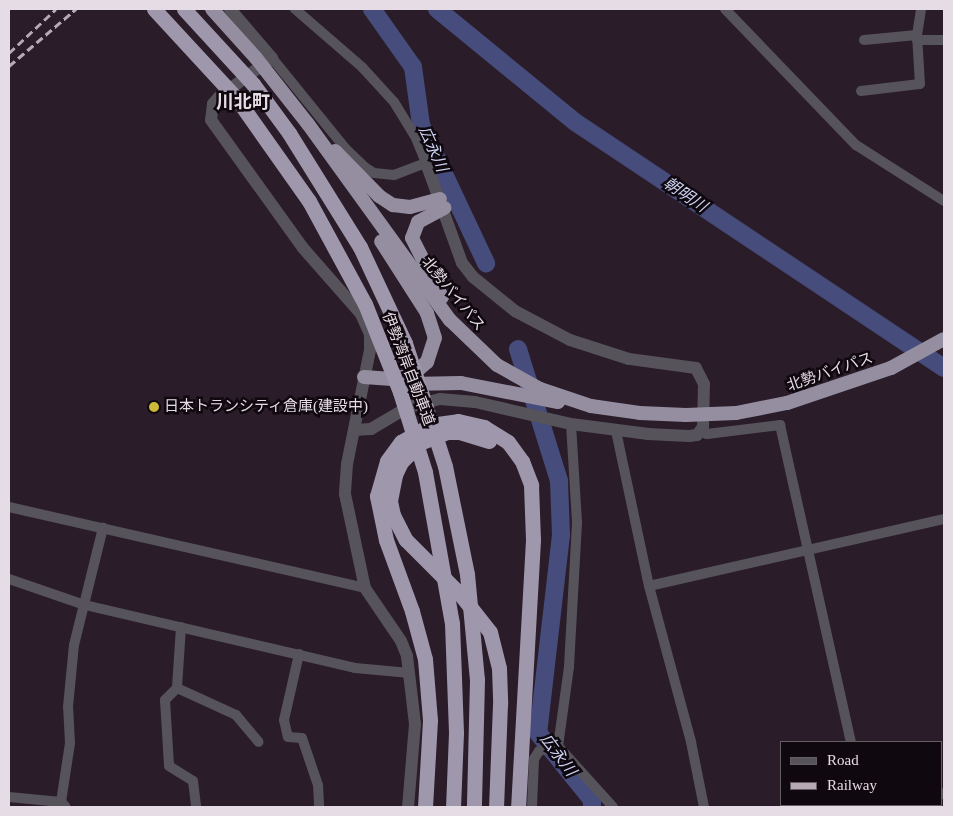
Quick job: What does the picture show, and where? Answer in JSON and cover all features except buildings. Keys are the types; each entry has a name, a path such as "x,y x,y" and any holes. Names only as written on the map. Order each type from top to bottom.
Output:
{"highway":[{"name":"伊勢湾岸自動車道","path":"154,9 237,99 309,201 364,304 397,384 425,472 446,574 455,676 453,807"},
{"name":"伊勢湾岸自動車道","path":"184,9 253,84 322,182 360,246 405,343 445,466 467,574 477,680 474,807"},
{"name":"北勢バイパス","path":"212,9 256,58 308,124 450,320 481,352 513,373"},
{"path":"308,124 385,201 410,207 442,203"},
{"path":"327,151 344,186 427,313 434,330 434,346 420,370 402,378 364,377"},
{"path":"442,203 418,222 412,232 414,245 456,319 484,348 543,395"},
{"name":"北勢バイパス","path":"543,395 591,406 640,413 686,416 736,413 787,403 890,368 943,341"},
{"path":"364,377 403,383 461,384 516,396 543,395"},
{"path":"425,807 430,720 425,659 412,611 386,540 377,496 386,462 401,442 420,429 444,422 471,423 498,434 516,450 527,472 534,510 518,807"},
{"path":"496,807 500,704 497,655 490,632 460,594 415,552 393,516 391,487 402,462 420,443 447,432 473,434 496,445 514,466 523,491 523,547 508,807"}],"street":[{"path":"230,9 346,149 366,168 374,173 394,175 426,163"},
{"path":"295,9 380,84 406,119 442,203 466,270 515,311 550,331 604,352 700,370 704,403 700,432"},
{"path":"725,9 856,145 944,201"},
{"path":"861,91 920,84 917,38 921,9"},
{"path":"864,40 917,38 944,40"},
{"path":"272,58 219,97 213,104 211,120 302,248 368,325 371,342 354,430 345,494 365,588 401,641 410,673 415,724 408,807"},
{"path":"354,430 371,429 408,407 440,399 475,402 526,415 616,431 690,436 700,432 707,434 780,425 851,741"},
{"path":"571,424 577,523 569,667 558,746 613,807"},
{"path":"616,431 649,586 691,742 704,807"},
{"path":"9,507 365,588"},
{"path":"649,586 944,518"},
{"path":"9,797 63,805 70,744 68,707 74,645 86,605 102,528"},
{"path":"9,579 86,605 355,668 410,673"},
{"path":"181,627 177,688 165,700 169,766 193,781 196,807"},
{"path":"299,654 284,720 288,736 302,738 318,784 319,807"},
{"path":"177,688 236,715 259,742"},
{"path":"532,807 534,758 539,751 558,746"}],"waterway":[{"name":"広永川","path":"372,9 413,67 421,125 486,263"},
{"name":"朝明川","path":"437,9 575,122 944,368"},
{"path":"518,349 559,481 561,535 538,733 592,800 592,807"}],"railway":[{"path":"9,53 56,9"},
{"path":"9,66 76,9"}],"place":[{"name":"日本トランシティ倉庫(建設中)","path":"154,407"}],"district":[{"name":"川北町","path":"243,102"}]}
